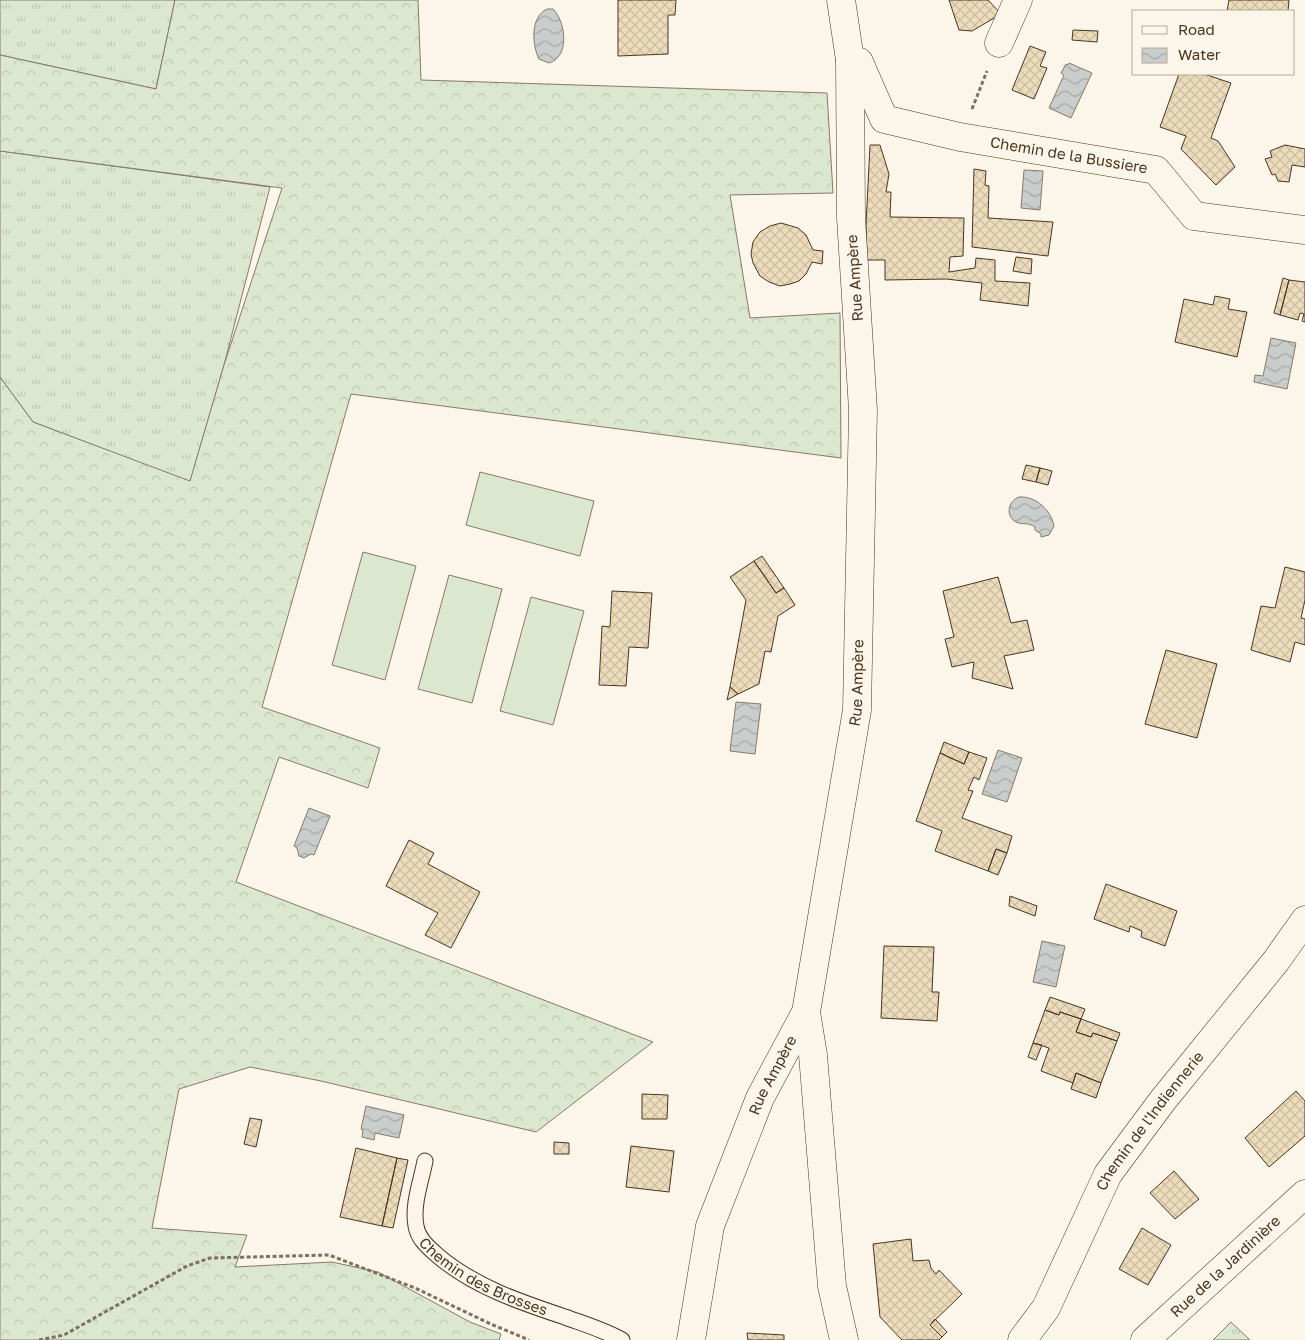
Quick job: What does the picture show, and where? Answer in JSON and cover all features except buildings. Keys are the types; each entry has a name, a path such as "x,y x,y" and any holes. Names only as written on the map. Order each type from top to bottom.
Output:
{"street":[{"name":"Rue Ampère","path":"691,1340 710,1226 760,1098 806,1012 857,710 863,410 851,218 850,60 841,0"},
{"path":"999,43 1018,0"},
{"name":"Chemin de la Bussiere","path":"850,60 859,62 884,119 960,137 1156,170 1194,216 1305,230"},
{"name":"Chemin de l'Indiennerie","path":"1022,1340 1046,1308 1108,1174 1163,1100 1276,961 1305,920"},
{"path":"806,1012 813,1055 832,1286 844,1340"},
{"name":"Rue de la Jardinière","path":"1145,1340 1305,1194"}],"lane":[{"name":"Chemin des Brosses","path":"425,1161 415,1210 416,1227 424,1243 450,1266 478,1284 514,1300 606,1331 622,1340"}],"path":[{"path":"960,137 999,43"},
{"path":"40,1340 64,1334 187,1266 210,1258 329,1255 415,1288 529,1340"}],"green space":[{"path":"0,0 175,0 156,89 0,55"},
{"path":"175,0 418,0 421,80 827,93 833,193 730,195 750,318 840,313 841,458 351,394 262,707 380,748 368,788 279,757 236,882 653,1042 536,1132 321,1081 250,1067 179,1089 152,1228 247,1235 235,1267 332,1262 378,1272 470,1322 501,1334 499,1340 0,1340 0,377 33,422 190,481 224,365 282,188 0,151 0,55 156,89"},
{"path":"0,151 270,187 224,365 190,482 33,422 0,377"},
{"path":"480,472 594,501 580,556 466,525"},
{"path":"363,552 416,566 385,680 332,665"},
{"path":"449,575 502,589 472,703 418,689"},
{"path":"531,597 584,611 553,725 500,711"},
{"path":"1231,1322 1250,1340 1213,1340"}],"water":[{"path":"547,9 553,9 561,22 564,39 560,54 549,63 539,59 534,39 535,25 538,18"},
{"path":"1069,63 1092,73 1071,118 1049,108 1064,75 1061,73 1066,64 1068,65"},
{"path":"1024,170 1043,171 1040,210 1021,208"},
{"path":"1271,338 1296,343 1287,389 1254,382 1255,375 1263,376"},
{"path":"1019,497 1025,497 1037,502 1050,515 1054,526 1049,535 1041,537 1041,534 1035,530 1035,527 1018,523 1010,516 1010,505"},
{"path":"736,702 761,704 755,754 730,751"},
{"path":"998,750 1022,758 1007,802 982,794"},
{"path":"309,808 330,816 314,855 311,854 304,858 299,856 297,848 294,846"},
{"path":"1042,941 1065,946 1056,987 1033,982"},
{"path":"366,1106 404,1115 399,1138 375,1133 374,1140 362,1137 363,1130 361,1129"}]}
